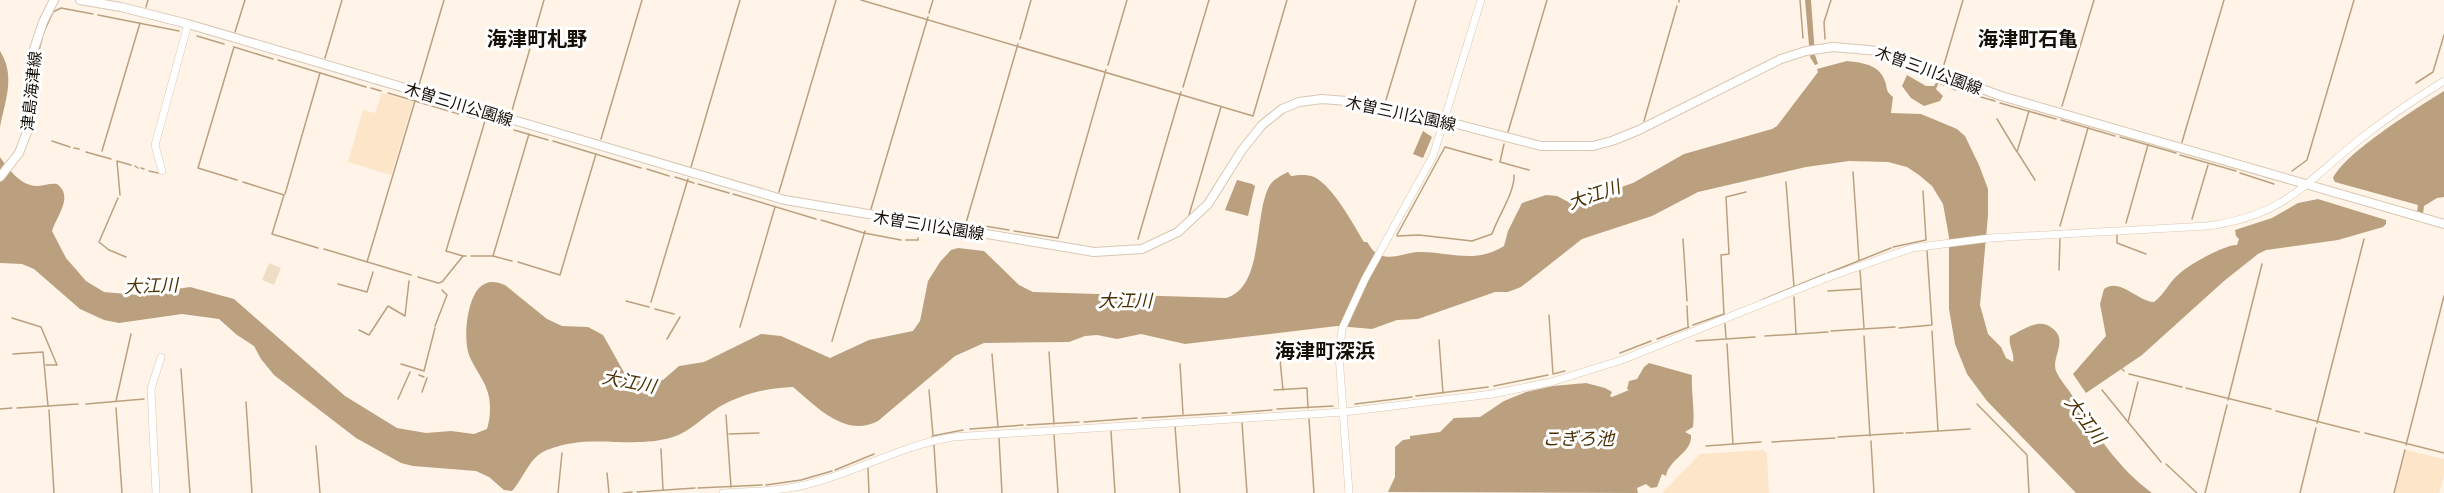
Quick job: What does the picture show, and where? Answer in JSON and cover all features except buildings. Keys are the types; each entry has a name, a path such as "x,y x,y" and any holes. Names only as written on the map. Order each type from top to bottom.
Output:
{"main road":[{"name":"津島海津線","path":"0,177 19,153 27,132 33,52 43,22 54,0"},
{"name":"木曽三川公園線","path":"80,0 121,7 188,24 784,200 1094,252 1143,249 1178,232 1208,204 1256,132 1275,114 1299,102 1322,99 1347,100 1445,121 1541,146 1593,146 1639,130 1781,58 1812,50 1850,47 1879,51 1980,89 2444,225"}],"street":[{"path":"1349,493 1339,355 1342,329 1358,293 1433,156 1481,0"},
{"path":"162,171 155,145 188,24"},
{"path":"723,493 766,491 805,485 923,443 953,436 1344,412 1492,394 1571,376 1622,360 1892,253 1945,243 1990,238 2223,224 2268,210 2292,197 2389,117 2444,81"},
{"path":"156,493 151,389 161,357"}],"shaded area":[{"path":"382,93 413,102 391,175 348,162 363,110 375,113"},
{"path":"269,263 281,268 274,285 262,280"},
{"path":"1763,450 1767,453 1769,493 1662,493 1700,454"},
{"path":"2406,450 2444,459 2444,476 2439,493 2395,493"}],"water":[{"path":"1805,0 1811,0 1815,55 1818,64 1815,65 1810,57"},
{"path":"0,51 5,60 8,89 0,127"},
{"name":"大江川","path":"1847,61 1866,64 1880,73 1893,97 1891,113 1921,114 1957,129 1965,136 1988,189 1980,305 1988,334 2001,347 2006,358 2013,362 2010,336 2036,324 2052,328 2059,338 2055,366 2060,378 2108,450 2152,493 2076,493 1987,401 1967,374 1955,344 1949,309 1949,237 1943,204 1932,186 1919,175 1907,167 1888,162 1849,161 1806,167 1698,192 1652,216 1582,239 1521,287 1508,292 1495,292 1418,319 1397,320 1372,329 1337,326 1185,344 1141,334 1117,339 1097,335 1085,336 1069,342 984,343 955,356 878,421 866,425 854,426 832,418 793,387 764,390 728,402 686,431 673,437 642,442 579,442 547,450 531,463 512,491 504,490 489,477 476,471 401,463 356,438 274,375 254,346 219,319 182,314 119,323 104,320 80,309 34,269 22,264 0,263 0,157 11,172 26,184 38,186 57,184 62,189 63,206 52,231 66,258 86,281 104,292 138,295 190,287 234,299 345,396 397,428 426,433 451,431 474,434 487,429 490,405 485,386 467,348 467,320 475,294 482,285 488,282 505,285 547,319 562,326 588,327 603,335 625,374 639,379 663,380 679,366 704,362 761,334 781,336 830,358 869,340 913,331 920,321 928,281 940,262 951,250 958,248 984,251 1019,285 1033,292 1226,298 1238,291 1247,280 1253,265 1265,197 1270,185 1278,177 1288,172 1291,176 1314,177 1328,188 1364,242 1367,242 1378,254 1389,257 1417,252 1461,256 1482,255 1504,246 1508,231 1522,203 1546,195 1557,196 1578,207 1633,183 1684,154 1772,129 1777,126 1818,72 1817,69"},
{"path":"1907,75 1926,86 1934,86 1937,81 1939,82 1936,89 1943,96 1940,101 1924,106 1911,98 1902,86"},
{"path":"2444,91 2444,197 2437,198 2424,206 2423,214 2417,212 2418,205 2335,182 2333,178 2340,167 2352,156 2400,119"},
{"path":"1423,131 1432,137 1423,158 1413,154"},
{"path":"1237,180 1255,186 1248,216 1225,210"},
{"path":"2318,199 2386,220 2386,224 2383,227 2338,240 2266,250 2258,254 2224,281 2142,355 2086,393 2073,374 2106,336 2100,304 2104,289 2116,286 2154,302 2184,270 2216,251 2237,245 2239,239 2235,230 2272,218 2298,203"},
{"name":"こぎろ池","path":"1649,363 1692,375 1693,427 1685,432 1691,435 1691,441 1671,465 1666,476 1662,474 1657,487 1651,488 1646,484 1637,488 1638,493 1388,492 1395,477 1395,447 1403,440 1410,439 1410,436 1440,432 1454,418 1480,417 1504,401 1526,392 1553,386 1586,383 1605,388 1612,392 1610,396 1612,397 1629,390 1627,389 1629,381 1637,379"}],"waterway":[{"path":"146,7 148,0"},
{"path":"235,32 245,0"},
{"path":"325,58 342,0"},
{"path":"419,85 444,0"},
{"path":"511,114 544,0"},
{"path":"601,139 642,0"},
{"path":"691,167 740,0"},
{"path":"779,192 836,0"},
{"path":"861,0 1253,116 1287,0"},
{"path":"929,13 933,0"},
{"path":"1020,39 1031,0"},
{"path":"1108,65 1127,0"},
{"path":"1183,87 1209,0"},
{"path":"1386,100 1416,0"},
{"path":"1508,132 1547,0"},
{"path":"1800,0 1803,38"},
{"path":"1825,39 1824,22 1831,0"},
{"path":"1943,68 1963,0"},
{"path":"2062,106 2094,0"},
{"path":"2182,142 2224,0"},
{"path":"2292,171 2307,160 2354,0"},
{"path":"1644,121 1677,6"},
{"path":"44,32 53,12 61,8 93,14"},
{"path":"98,15 179,31"},
{"path":"871,209 928,17"},
{"path":"102,151 140,23"},
{"path":"2416,83 2433,72 2444,35"},
{"path":"197,36 224,44"},
{"path":"39,50 42,39"},
{"path":"966,223 1018,44"},
{"path":"234,47 198,168 237,180"},
{"path":"234,47 273,59"},
{"path":"34,126 38,56"},
{"path":"278,60 366,87"},
{"path":"1014,231 1058,238 1106,70"},
{"path":"285,194 320,73"},
{"path":"1939,83 1956,90"},
{"path":"371,88 381,91"},
{"path":"1960,91 1995,101"},
{"path":"1138,239 1181,92"},
{"path":"388,93 459,114"},
{"path":"367,262 415,101"},
{"path":"2000,103 2056,119"},
{"path":"1189,215 1221,107"},
{"path":"1997,119 2017,152 2029,111"},
{"path":"465,115 504,127"},
{"path":"2061,120 2115,136"},
{"path":"463,256 446,251 485,121"},
{"path":"2060,226 2088,128"},
{"path":"514,130 548,140"},
{"path":"493,256 529,134"},
{"path":"2120,137 2176,153"},
{"path":"52,141 70,147"},
{"path":"553,141 641,168"},
{"path":"1504,144 1500,162 1529,170"},
{"path":"2126,223 2148,145"},
{"path":"1397,235 1445,147 1492,160"},
{"path":"74,148 79,149"},
{"path":"86,152 111,159"},
{"path":"2018,153 2035,180"},
{"path":"518,262 560,275 596,154"},
{"path":"2180,155 2236,171"},
{"path":"120,195 117,161 131,165"},
{"path":"2192,219 2208,165"},
{"path":"647,169 669,176"},
{"path":"149,171 158,173"},
{"path":"1853,172 1859,260"},
{"path":"2240,173 2274,184"},
{"path":"1397,236 1419,235 1472,241 1492,234 1509,196 1514,175"},
{"path":"675,177 694,183"},
{"path":"651,302 688,179"},
{"path":"243,182 284,195 272,234 318,248"},
{"path":"1786,182 1794,287"},
{"path":"698,184 729,193"},
{"path":"1893,247 1926,240 1923,191"},
{"path":"1724,315 1721,255 1729,254 1726,197 1746,192"},
{"path":"733,194 816,219"},
{"path":"118,198 99,242 109,250 126,257"},
{"path":"740,327 775,207"},
{"path":"923,216 1009,230"},
{"path":"821,220 864,233 901,240"},
{"path":"832,341 865,231"},
{"path":"2117,235 2117,243 2146,254"},
{"path":"906,240 918,240 918,238"},
{"path":"1683,239 1687,301"},
{"path":"2059,270 2060,239"},
{"path":"2317,423 2364,239"},
{"path":"1828,273 1891,248"},
{"path":"324,249 411,275"},
{"path":"1899,328 1932,325 1927,251"},
{"path":"418,277 442,282 463,256 466,256"},
{"path":"471,256 493,256 512,261"},
{"path":"2228,400 2262,264"},
{"path":"1860,270 1864,328"},
{"path":"338,284 367,292 373,272"},
{"path":"1762,300 1825,274"},
{"path":"359,330 369,335 388,306 405,316 409,281"},
{"path":"1828,291 1860,289"},
{"path":"435,326 447,295 442,290"},
{"path":"2406,445 2444,296"},
{"path":"1794,297 1796,334"},
{"path":"626,301 649,307"},
{"path":"1687,306 1688,326"},
{"path":"655,309 674,314"},
{"path":"1693,325 1724,314"},
{"path":"1549,315 1553,374 1565,371"},
{"path":"667,339 680,317"},
{"path":"12,318 41,327 57,365 46,365"},
{"path":"1725,324 1726,338"},
{"path":"1657,339 1689,327"},
{"path":"1831,331 1895,327"},
{"path":"401,364 424,371 435,328"},
{"path":"1932,331 1938,431"},
{"path":"1765,336 1828,332"},
{"path":"116,401 131,334"},
{"path":"1864,336 1870,436"},
{"path":"1696,341 1755,337"},
{"path":"1278,340 1283,390"},
{"path":"1439,340 1443,393"},
{"path":"1620,353 1651,341"},
{"path":"1727,344 1733,444"},
{"path":"13,354 43,352 48,406"},
{"path":"1049,352 1054,424"},
{"path":"992,354 998,427"},
{"path":"1180,364 1183,414"},
{"path":"181,369 190,493"},
{"path":"398,399 410,372"},
{"path":"2129,374 2182,387"},
{"path":"419,375 424,377"},
{"path":"1494,386 1548,375"},
{"path":"422,392 427,378"},
{"path":"2138,382 2128,422 2161,462"},
{"path":"1416,396 1488,387"},
{"path":"1274,390 1307,388 1308,408"},
{"path":"2186,388 2271,409"},
{"path":"929,390 933,435"},
{"path":"2102,390 2128,422"},
{"path":"1355,404 1412,397"},
{"path":"86,404 144,399"},
{"path":"246,402 252,493"},
{"path":"17,408 78,404"},
{"path":"1977,404 2027,455 2029,493"},
{"path":"2205,493 2227,405"},
{"path":"1277,409 1333,406"},
{"path":"0,409 12,408"},
{"path":"116,408 122,493"},
{"path":"49,410 54,493"},
{"path":"1232,413 1272,410"},
{"path":"2276,411 2359,432"},
{"path":"1142,418 1227,413"},
{"path":"726,415 731,487"},
{"path":"1084,422 1137,418"},
{"path":"1309,419 1314,493"},
{"path":"1027,425 1079,422"},
{"path":"1242,423 1247,493"},
{"path":"970,429 1023,425"},
{"path":"1175,426 1180,493"},
{"path":"2300,493 2316,428"},
{"path":"1906,433 1970,429"},
{"path":"932,436 963,430"},
{"path":"1111,431 1115,493"},
{"path":"729,434 759,433"},
{"path":"1838,437 1903,433"},
{"path":"2365,433 2444,453"},
{"path":"1054,435 1058,493"},
{"path":"999,438 1002,493"},
{"path":"1772,442 1835,438"},
{"path":"1871,441 1874,493"},
{"path":"1706,446 1761,442"},
{"path":"934,445 937,493"},
{"path":"316,446 320,493"},
{"path":"661,449 663,490"},
{"path":"2394,493 2405,450"},
{"path":"558,493 562,453"},
{"path":"835,470 874,454"},
{"path":"2166,464 2197,493"},
{"path":"868,468 869,493"},
{"path":"766,485 801,480 832,471"},
{"path":"607,473 609,493"},
{"path":"698,488 762,485"},
{"path":"637,492 695,488"},
{"path":"623,493 632,492"}],"district":[{"name":"海津町札野","path":"537,39"},
{"name":"海津町石亀","path":"2028,39"},
{"name":"海津町深浜","path":"1325,351"}]}
